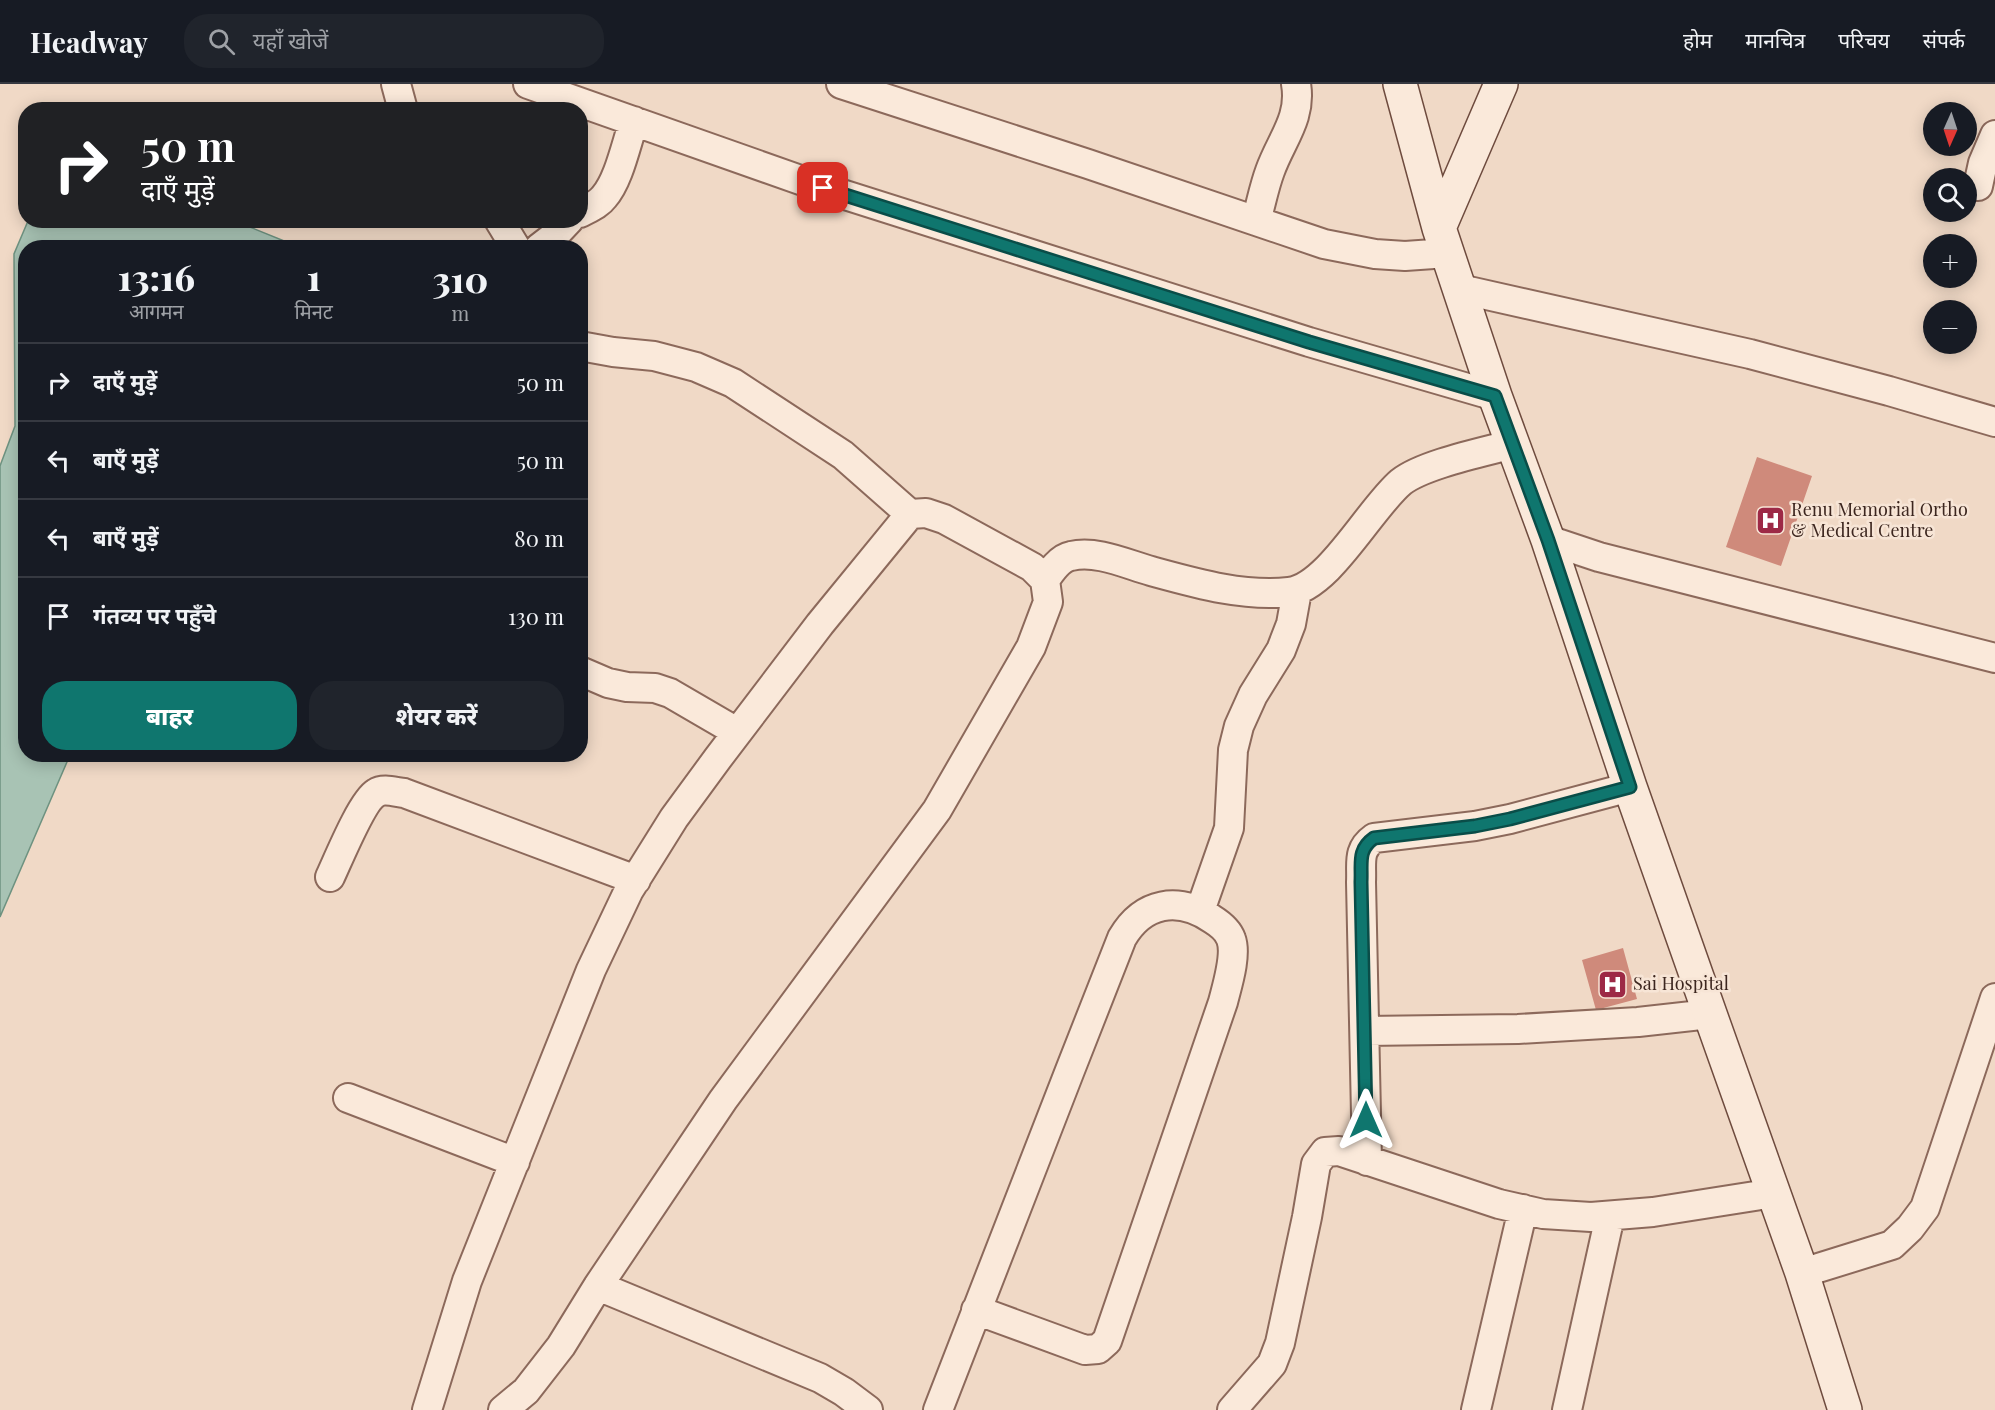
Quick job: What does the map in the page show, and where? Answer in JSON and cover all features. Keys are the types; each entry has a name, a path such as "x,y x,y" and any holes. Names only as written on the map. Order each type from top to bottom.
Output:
{"street":[{"path":"396,84 401,102"},
{"path":"528,84 580,102"},
{"path":"841,84 1077,160 1324,244 1375,254 1405,256 1444,240 1501,84"},
{"path":"1256,221 1270,171 1296,116 1298,97 1296,84"},
{"path":"1400,84 1444,240 1495,396 1548,540 1630,787 1802,1273 1845,1410"},
{"path":"588,105 823,188 1309,342 1495,396"},
{"path":"588,210 605,197 615,177 634,121"},
{"path":"1978,186 1983,163 1995,135"},
{"path":"549,240 561,228"},
{"path":"1460,289 1750,354 1995,422"},
{"path":"502,1410 526,1391 561,1346 598,1286 723,1100 890,877 937,810 1031,647 1048,602 1044,580 1032,567 944,519 926,513 910,514 843,455 733,383 696,367 654,356 588,347"},
{"path":"1044,580 1056,565 1068,556 1089,553 1208,585 1271,594 1296,591 1316,580 1337,558 1382,500 1403,481 1422,470 1513,444"},
{"path":"428,1410 467,1281 591,970 636,880 674,818 737,732 820,624 910,514"},
{"path":"1548,540 1599,557 1995,658"},
{"path":"1200,911 1228,828 1233,750 1239,726 1253,695 1281,650 1291,624 1296,591"},
{"path":"588,674 608,683 627,687 655,688 670,693 737,732"},
{"path":"1366,1161 1361,882 1362,855 1365,844 1374,838 1475,826 1510,819 1630,787"},
{"path":"330,877 366,804 376,793 388,790 404,793 636,880"},
{"path":"938,1410 976,1310 1122,938 1130,924 1143,913 1158,906 1179,906 1200,911 1222,925 1231,939 1232,962 1223,1002 1107,1341 1098,1349 1085,1350 976,1310"},
{"path":"1802,1273 1892,1245 1910,1228 1925,1208 1995,998"},
{"path":"1365,1031 1518,1029 1638,1022 1710,1014"},
{"path":"348,1098 515,1162"},
{"path":"1232,1410 1257,1384 1272,1364 1280,1343 1316,1164 1325,1152 1339,1151 1499,1204 1543,1214 1591,1217 1653,1212 1774,1193"},
{"path":"1476,1410 1523,1209"},
{"path":"1567,1410 1610,1215"},
{"path":"598,1286 820,1378 868,1410"}],"shaded area":[{"path":"25,228 252,228 282,240 20,240"},
{"path":"18,245 18,762 67,762 0,917 0,466 15,426 14,254"}],"building":[{"path":"1757,457 1812,476 1781,566 1726,547"},
{"path":"1623,948 1637,999 1596,1010 1582,960"}],"place":[{"name":"Renu Memorial Ortho & Medical Centre","path":"1770,520"},
{"name":"Sai Hospital","path":"1612,984"}],"route":[{"path":"823,188 1309,342 1495,396 1548,540 1630,787 1510,819 1475,826 1374,838 1365,844 1362,855 1361,882 1366,1120"}]}
